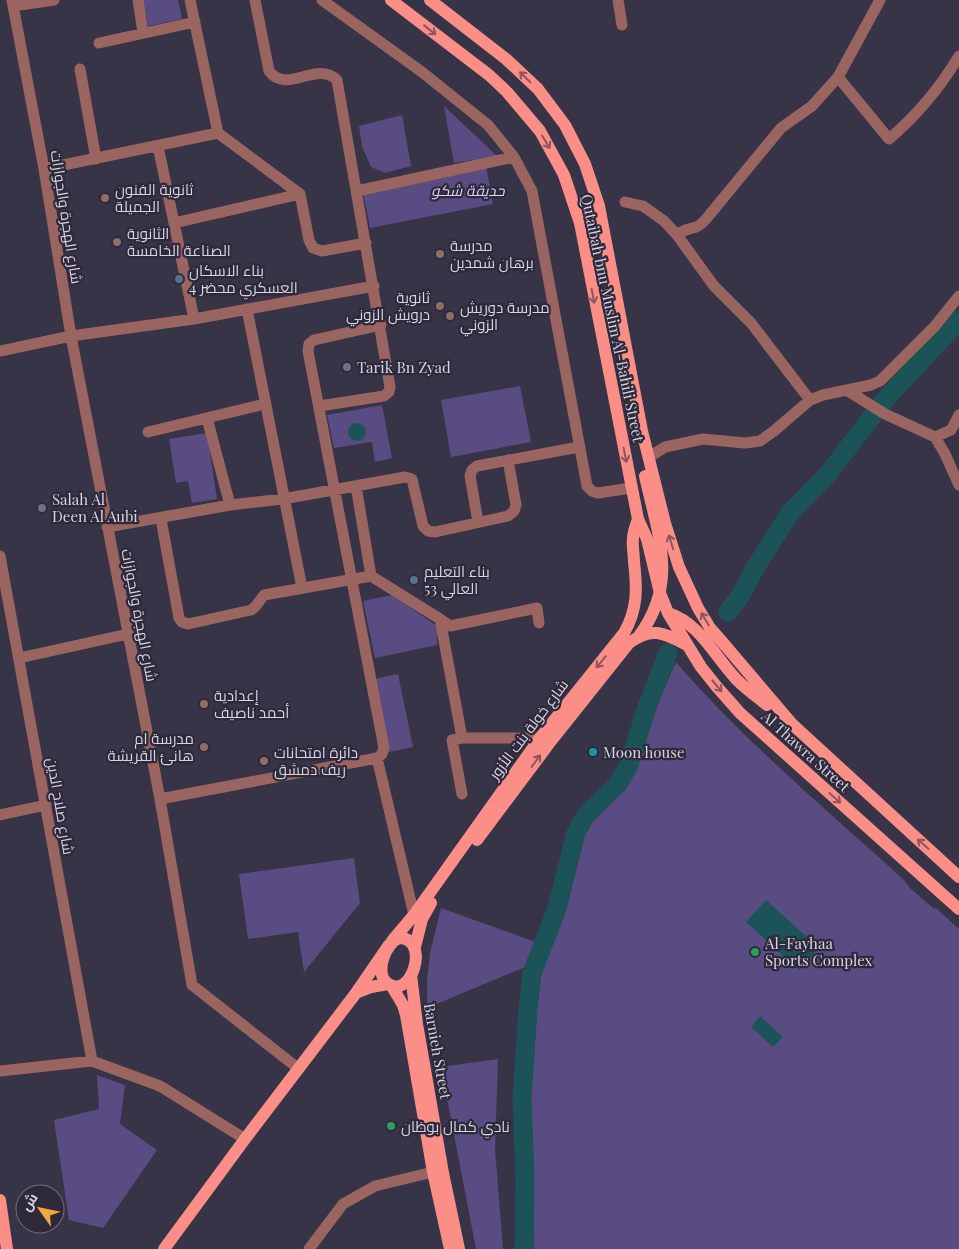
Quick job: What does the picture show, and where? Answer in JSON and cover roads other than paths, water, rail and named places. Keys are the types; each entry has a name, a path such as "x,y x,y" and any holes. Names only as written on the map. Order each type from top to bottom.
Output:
{"main road":[{"name":"Qutaibah bnu Muslim Al-Bahili Street","path":"391,0 489,75 530,118 553,153 573,199 580,224 638,519 648,539 660,593"},
{"name":"Qutaibah bnu Muslim Al-Bahili Street","path":"430,0 522,74 552,107 576,144 593,185 599,206 635,395 649,457 671,545 688,588"},
{"name":"شارع خولة بنت الأزور","path":"415,947 422,919 431,903 550,741 629,643 639,636 654,612 663,578 663,562 638,436 635,395"},
{"name":"شارع خولة بنت الأزور","path":"164,1249 244,1139 356,993 390,943 414,915 540,738 624,633 635,611 636,599 632,548 638,519"},
{"name":"Al Thawra Street","path":"688,588 710,628 792,724 959,877"},
{"name":"Al Thawra Street","path":"660,593 668,613 701,667 740,713 959,909"},
{"path":"630,623 654,612 677,616 693,626 737,680 792,724"},
{"path":"639,636 647,633 664,633 689,646"},
{"path":"356,993 371,987 390,984 401,986 406,983 412,975 416,955 413,943 405,938 400,938 390,943 381,969 382,975 390,984"},
{"name":"Barnieh Street","path":"412,975 418,1034 459,1249"},
{"name":"Barnieh Street","path":"390,984 403,1005 406,1015 433,1172 450,1249"},
{"path":"0,1200 7,1249"}],"street":[{"path":"13,3 54,0"},
{"path":"138,0 143,33"},
{"path":"190,0 218,133 300,194 309,240 313,248 322,251 366,243"},
{"path":"255,0 269,71 274,78 282,80 324,73 337,80 381,325 390,387 389,392 384,396 319,406"},
{"path":"322,0 422,72 488,125 514,157 532,191 587,486 598,494 632,488"},
{"path":"618,0 622,25"},
{"path":"677,234 685,229 694,228 701,224 781,128 812,106 838,77 880,0"},
{"name":"شارع الهجرة والجوازات","path":"13,3 44,169 71,336 160,799 192,986 299,1069"},
{"path":"98,43 195,22"},
{"path":"838,77 889,139 907,124 959,56"},
{"path":"80,69 96,159"},
{"path":"44,169 218,133"},
{"path":"158,146 194,319"},
{"path":"357,191 514,157"},
{"path":"174,223 300,194"},
{"path":"624,202 643,206 664,221 677,234 714,286 751,323 810,400"},
{"path":"0,351 71,336 194,319 374,286"},
{"path":"649,457 665,447 703,439 745,443 760,441 774,432 810,400 823,395 872,385 888,375 959,296"},
{"path":"247,309 302,588"},
{"path":"160,799 377,758 382,754 384,748 308,351 309,344 314,340 381,325"},
{"path":"848,390 885,414 935,437 959,485"},
{"path":"148,432 265,404"},
{"path":"935,437 951,430 959,415"},
{"path":"208,418 230,505"},
{"path":"478,522 470,476 472,470 477,466 579,447"},
{"path":"107,527 161,519 230,505 283,499 405,477 412,479 423,526 428,531 435,532 508,516 514,512 516,505 508,460"},
{"path":"356,486 371,576"},
{"path":"161,519 179,618 182,622 188,624 251,610 264,595 371,576 450,626 537,608 539,623"},
{"name":"شارع صلاح الدين","path":"0,556 92,1061"},
{"path":"440,619 462,738"},
{"path":"19,658 128,634"},
{"path":"462,794 452,740 462,738 540,738"},
{"path":"377,758 414,915"},
{"path":"0,815 46,805"},
{"path":"0,1071 92,1061 160,1086 244,1139"},
{"path":"309,1249 343,1204 375,1186 433,1172"}],"waterway":[{"path":"728,612 741,595 755,568 790,513 828,474 883,402 959,320"},
{"path":"524,1249 525,1178 522,1099 532,973 556,911 576,833 586,815 618,784 629,765 647,707 668,653"}],"place":[{"name":"ثانوية الفنون الجميلة","path":"105,198"},
{"name":"الثانوية الصناعة الخامسة","path":"117,242"},
{"name":"مدرسة برهان شمدين","path":"440,254"},
{"name":"بناء الاسكان العسكري محضر 4","path":"179,279"},
{"name":"ثانوية درويش الزوني","path":"440,306"},
{"name":"مدرسة دوريش الزوني","path":"450,316"},
{"name":"Tarik Bn Zyad","path":"347,367"},
{"name":"Salah Al Deen Al Aubi","path":"42,508"},
{"name":"بناء التعليم العالي 53","path":"414,580"},
{"name":"إعدادية أحمد ناصيف","path":"204,704"},
{"name":"مدرسة ام هانئ القريشة","path":"204,747"},
{"name":"Moon house","path":"593,752"},
{"name":"دائرة امتحانات ريف دمشق","path":"264,761"},
{"name":"Al-Fayhaa Sports Complex","path":"755,952"},
{"name":"نادي كمال بوظان","path":"391,1126"}],"park label":[{"name":"حديقة شكو","path":"468,190"}]}
